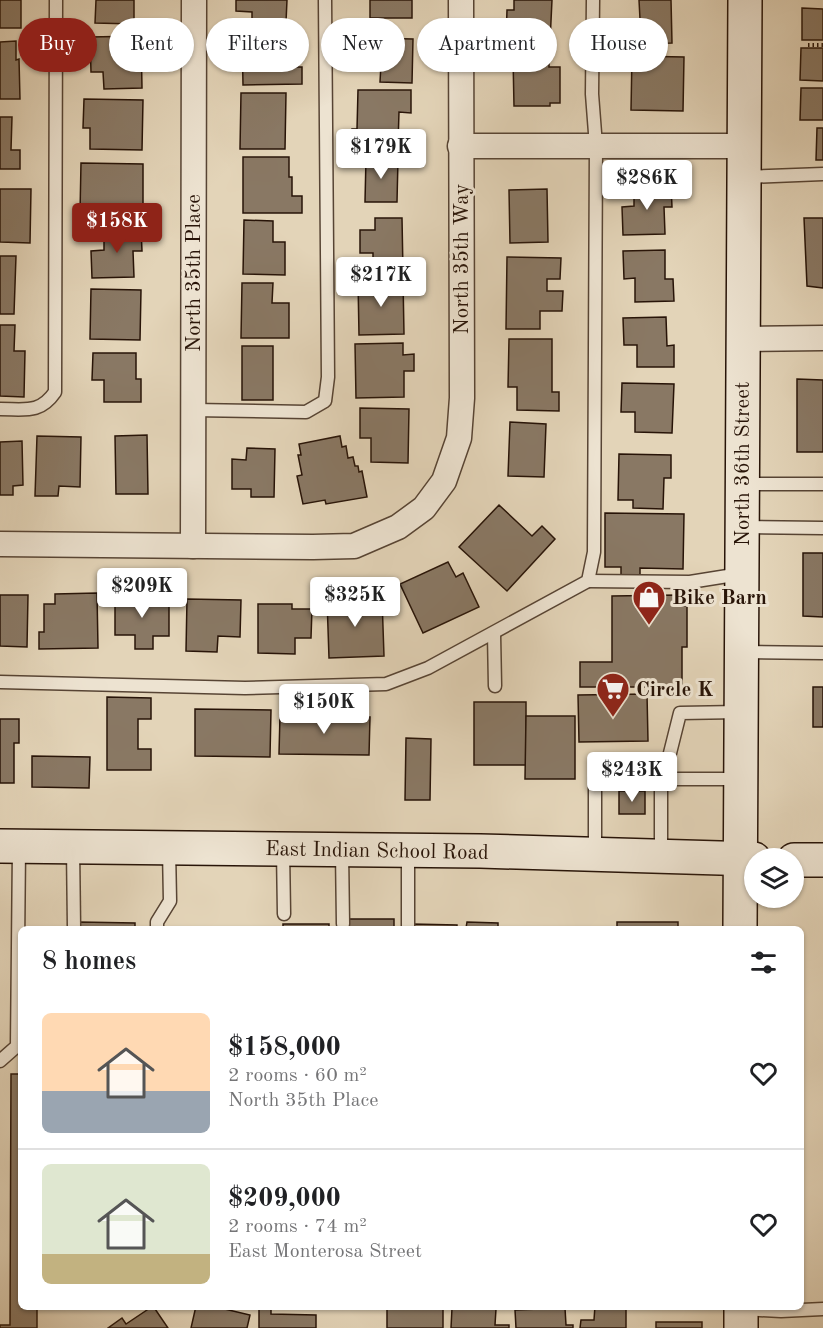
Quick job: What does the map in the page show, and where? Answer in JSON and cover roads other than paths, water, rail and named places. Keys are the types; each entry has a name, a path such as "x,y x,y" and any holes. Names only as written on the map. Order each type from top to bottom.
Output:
{"main road":[{"name":"North 36th Street","path":"745,0 741,779 747,848"},
{"name":"East Indian School Road","path":"9,846 408,850 744,858"},
{"path":"804,860 823,860"},
{"name":"North 36th Street","path":"740,926 744,893"}],"street":[{"name":"North 35th Place","path":"193,546 194,0"},
{"name":"North 35th Way","path":"0,544 313,548 354,546 399,527 424,508 444,481 459,438 462,398 461,0"},
{"path":"460,146 596,146 744,162"},
{"path":"743,339 823,338"}],"lane":[{"path":"0,409 33,410 47,404 55,392 56,0"},
{"path":"193,410 306,412 325,401 328,377 325,0"},
{"path":"588,580 594,552 596,146 592,94 593,0"},
{"path":"744,162 823,174"},
{"path":"742,484 823,484"},
{"path":"742,527 823,528"},
{"path":"0,682 245,688 386,684 428,668 494,634 588,580 690,582 742,573"},
{"path":"494,634 495,686"},
{"path":"741,652 823,653"},
{"path":"661,856 660,779 669,757 680,713 741,712"},
{"path":"595,854 595,778 741,779"},
{"path":"0,1061 17,1046 9,846"},
{"path":"73,847 74,926"},
{"path":"157,926 157,922 170,901 169,848"},
{"path":"283,849 284,914"},
{"path":"342,849 344,924"},
{"path":"408,850 408,926"},
{"path":"804,1310 823,1309"},
{"path":"741,1314 802,1310"}],"place":[{"name":"Bike Barn","path":"649,626"},
{"name":"Circle K","path":"613,718"}]}
